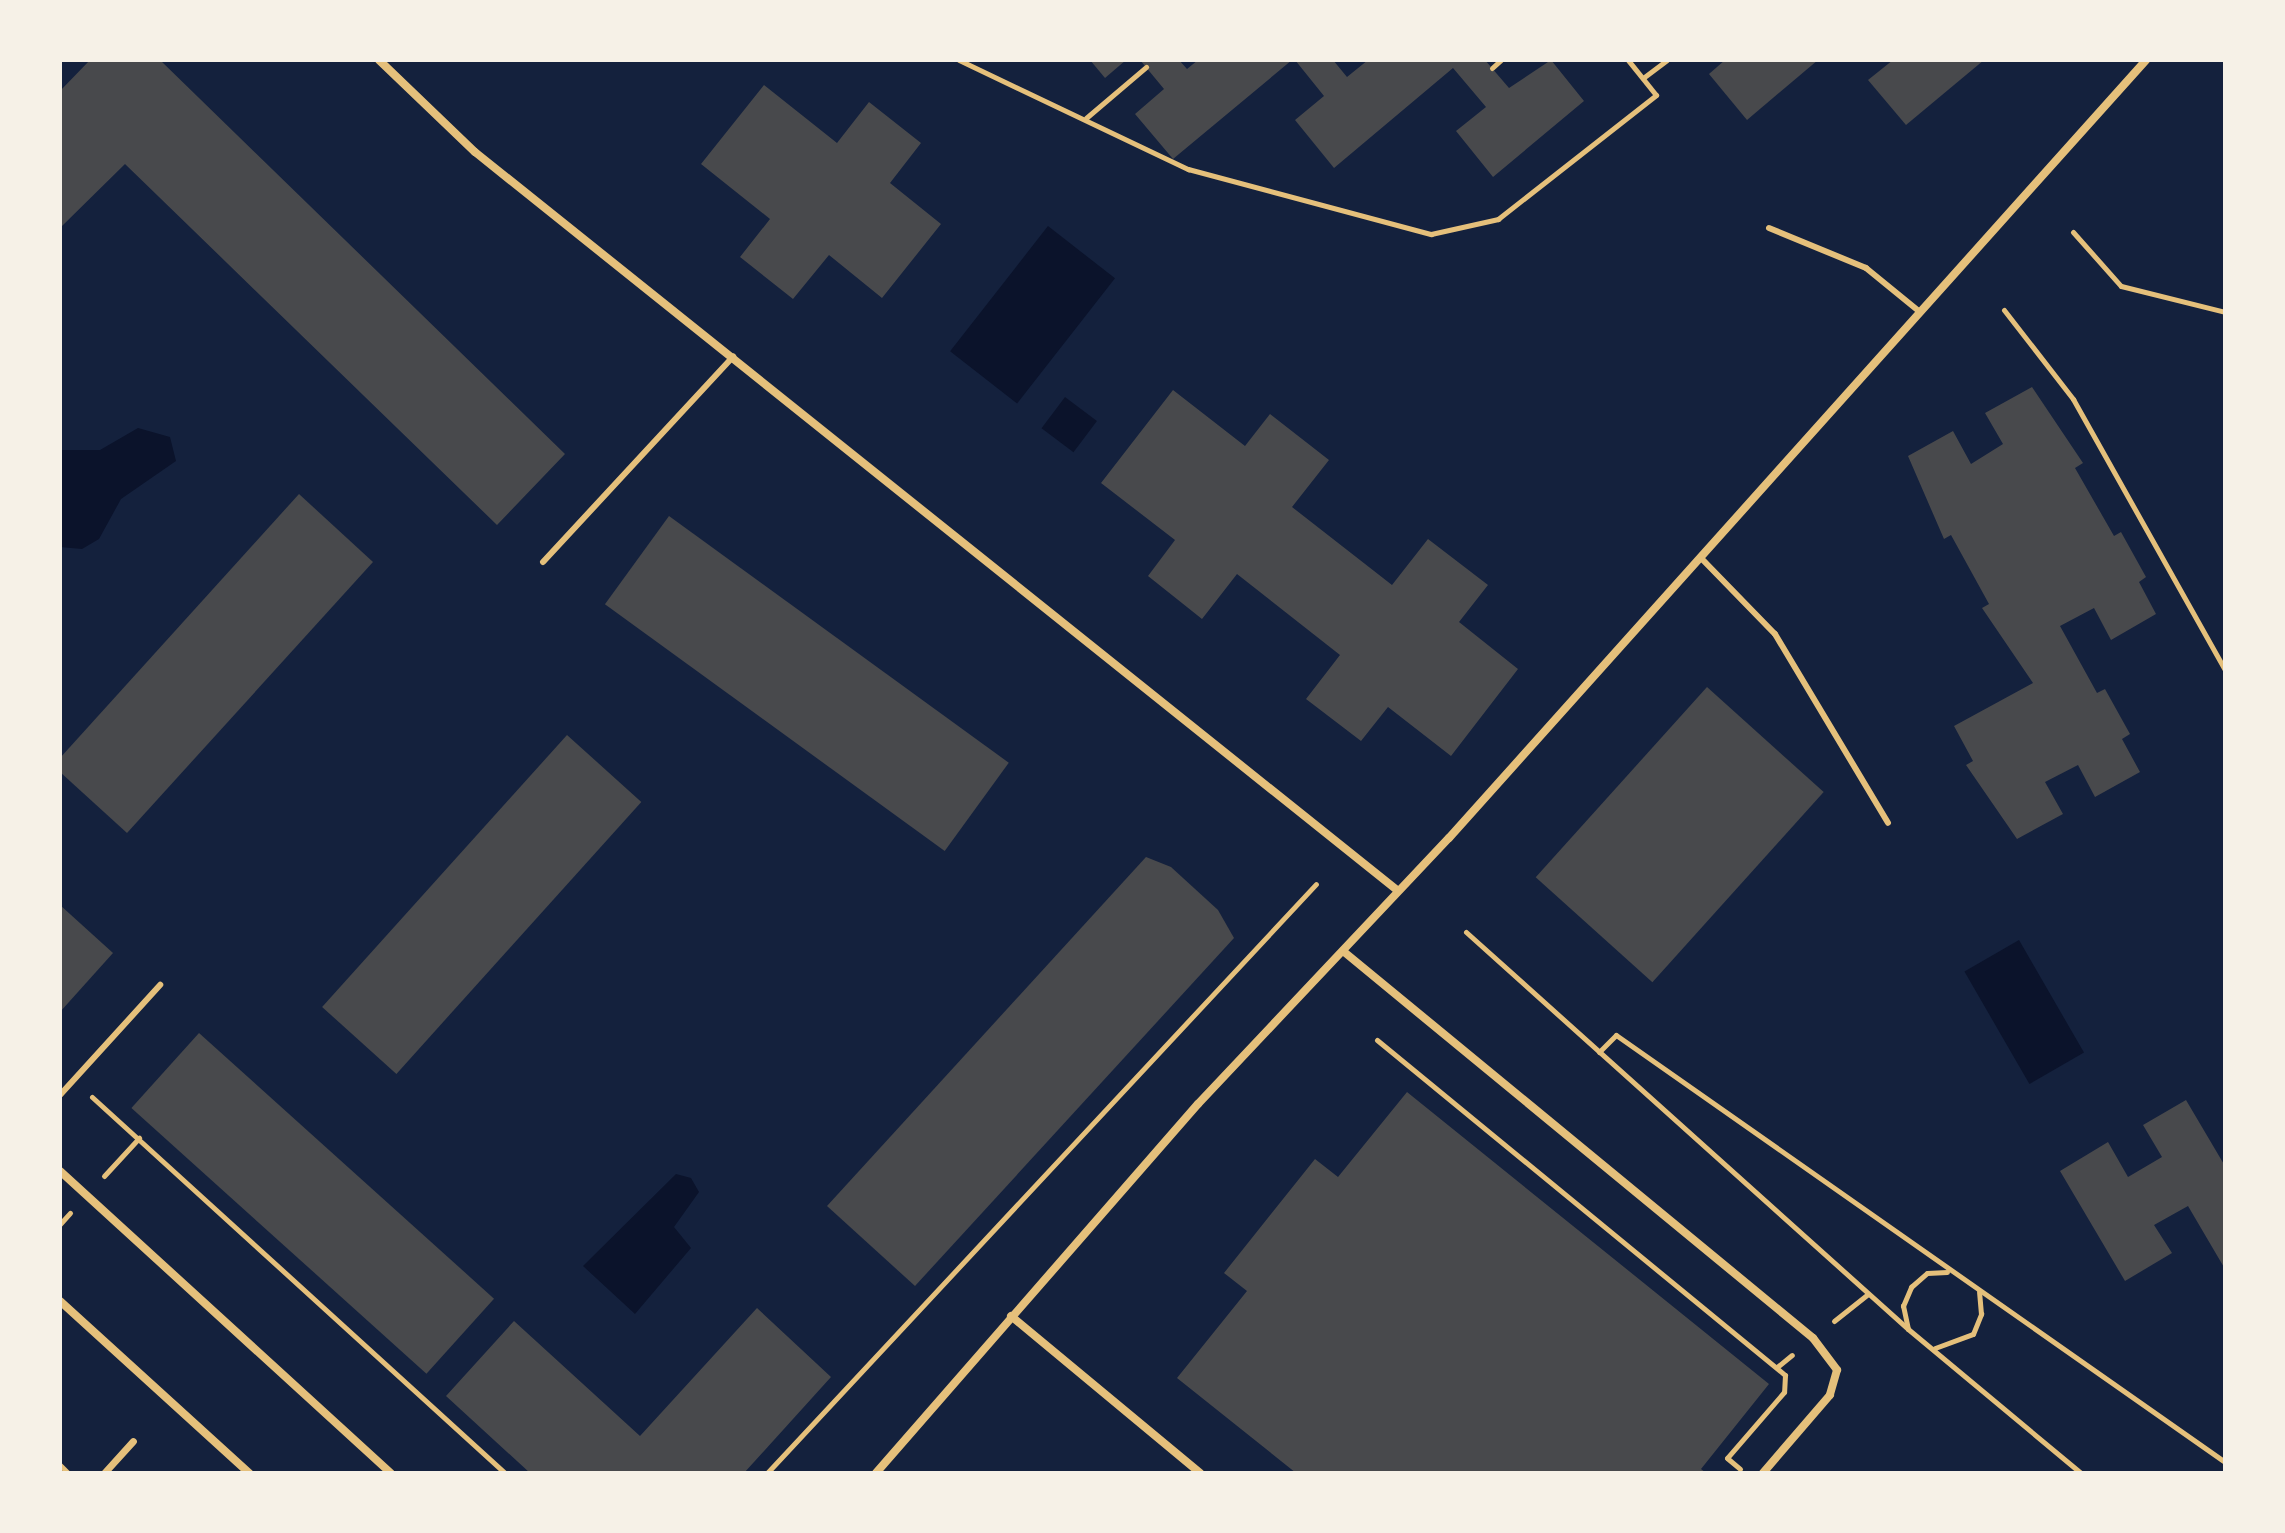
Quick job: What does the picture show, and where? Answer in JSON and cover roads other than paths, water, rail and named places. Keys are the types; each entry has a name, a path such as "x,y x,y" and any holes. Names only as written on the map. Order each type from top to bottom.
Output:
{"street":[{"path":"379,60 475,152 1398,891"},
{"path":"876,1473 1011,1316 1701,558 2146,60"},
{"path":"1343,951 1813,1338 1837,1370 1830,1395 1763,1473"},
{"path":"60,1171 391,1473"},
{"path":"60,1301 249,1473"},
{"path":"1011,1316 1200,1473"},
{"path":"104,1473 133,1441"}],"lane":[{"path":"1769,228 1866,268 1920,312"},
{"path":"543,562 733,357"},
{"path":"1701,558 1775,634 1888,823"},
{"path":"60,1095 160,985"}],"water":[{"path":"1048,226 1115,278 1017,404 950,351"},
{"path":"1065,397 1097,421 1073,452 1042,428"},
{"path":"138,428 170,437 176,461 121,499 99,539 82,549 60,547 60,450 100,450"},
{"path":"2019,940 2084,1053 2029,1084 1964,972"},
{"path":"676,1174 691,1178 699,1192 674,1227 691,1248 635,1314 583,1266"}]}
